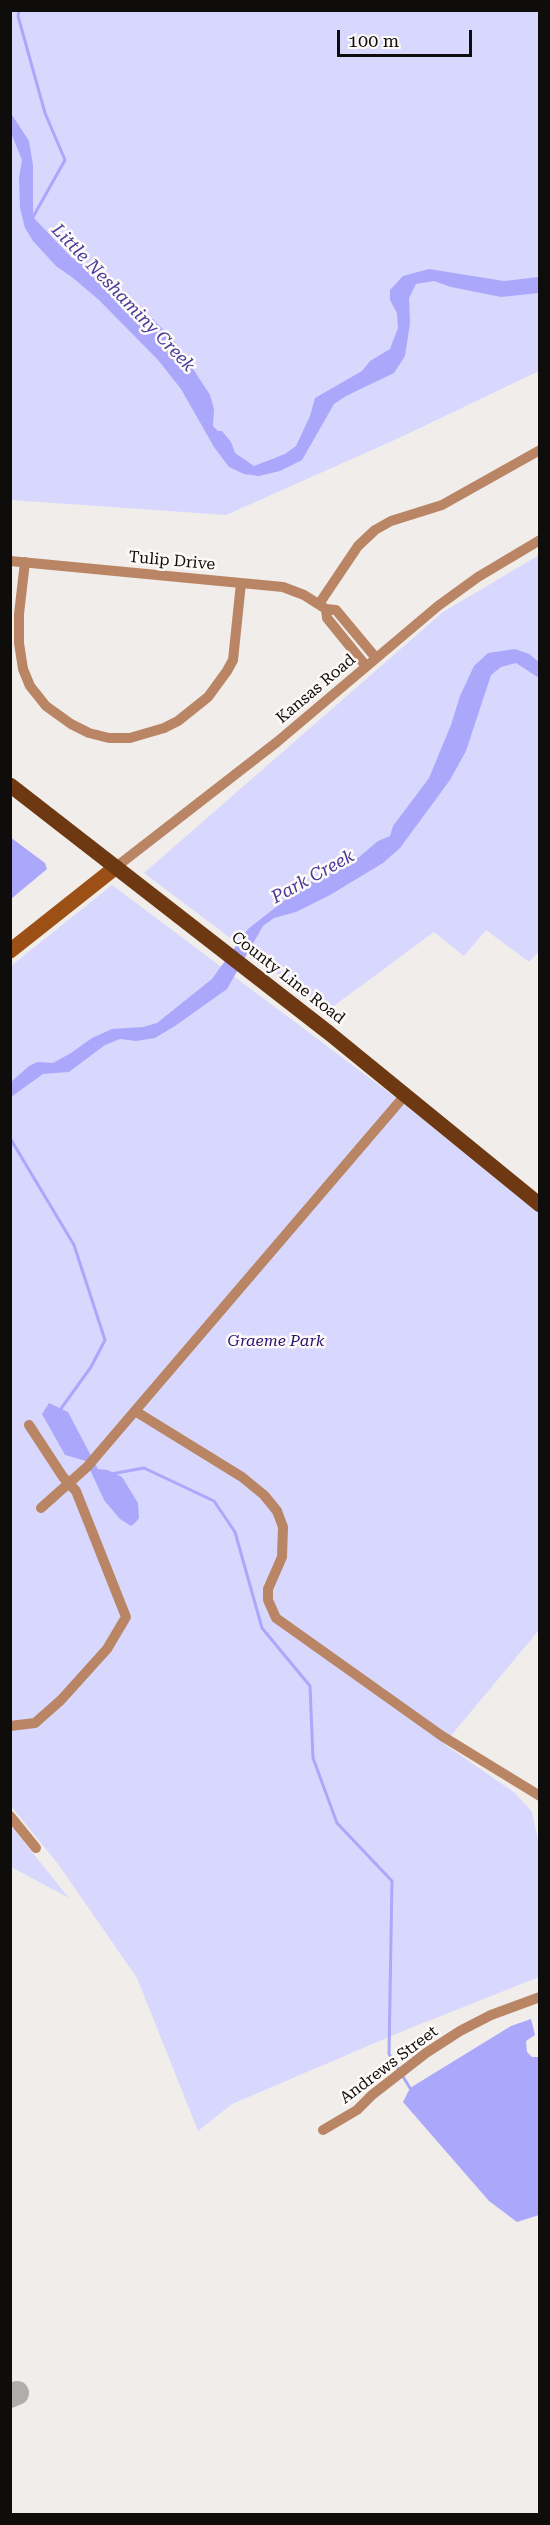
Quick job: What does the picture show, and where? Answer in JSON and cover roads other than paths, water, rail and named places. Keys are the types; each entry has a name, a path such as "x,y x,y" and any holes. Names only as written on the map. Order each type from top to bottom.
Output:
{"main road":[{"name":"County Line Road","path":"10,785 406,1094 540,1205"}],"street":[{"path":"366,666 327,618 322,607 358,546 375,530 391,521 442,505 540,450"},
{"name":"Kansas Road","path":"116,867 277,742 438,606 470,583 540,540"},
{"name":"Tulip Drive","path":"10,561 283,587 304,595 322,607 336,610 376,658"},
{"path":"25,562 19,615 19,643 23,669 30,686 46,706 71,724 89,733 109,738 130,738 164,728 178,721 208,697 233,660 241,583"},
{"path":"10,951 116,867"},
{"path":"41,1508 95,1458 406,1094"},
{"path":"135,1411 242,1477 264,1495 277,1511 283,1527 282,1557 268,1589 268,1600 276,1618 442,1736 540,1796"},
{"path":"10,1726 35,1723 61,1700 107,1649 126,1617 76,1491 53,1463 29,1425"},
{"path":"10,1816 36,1848"},
{"name":"Andrews Street","path":"323,2130 357,2110 372,2095 426,2053 460,2031 491,2015 540,1997"}],"waterway":[{"path":"19,10 18,16 45,113 65,160 33,217"},
{"path":"10,1138 74,1245 105,1340 91,1367 60,1410"},
{"path":"111,1474 144,1468 214,1501 235,1532 262,1628 310,1686 313,1758 337,1823 392,1881 389,2054 410,2088"}],"water label":[{"name":"Little Neshaminy Creek","path":"123,298"},
{"name":"Park Creek","path":"313,877"}],"park label":[{"name":"Graeme Park","path":"276,1341"}]}
